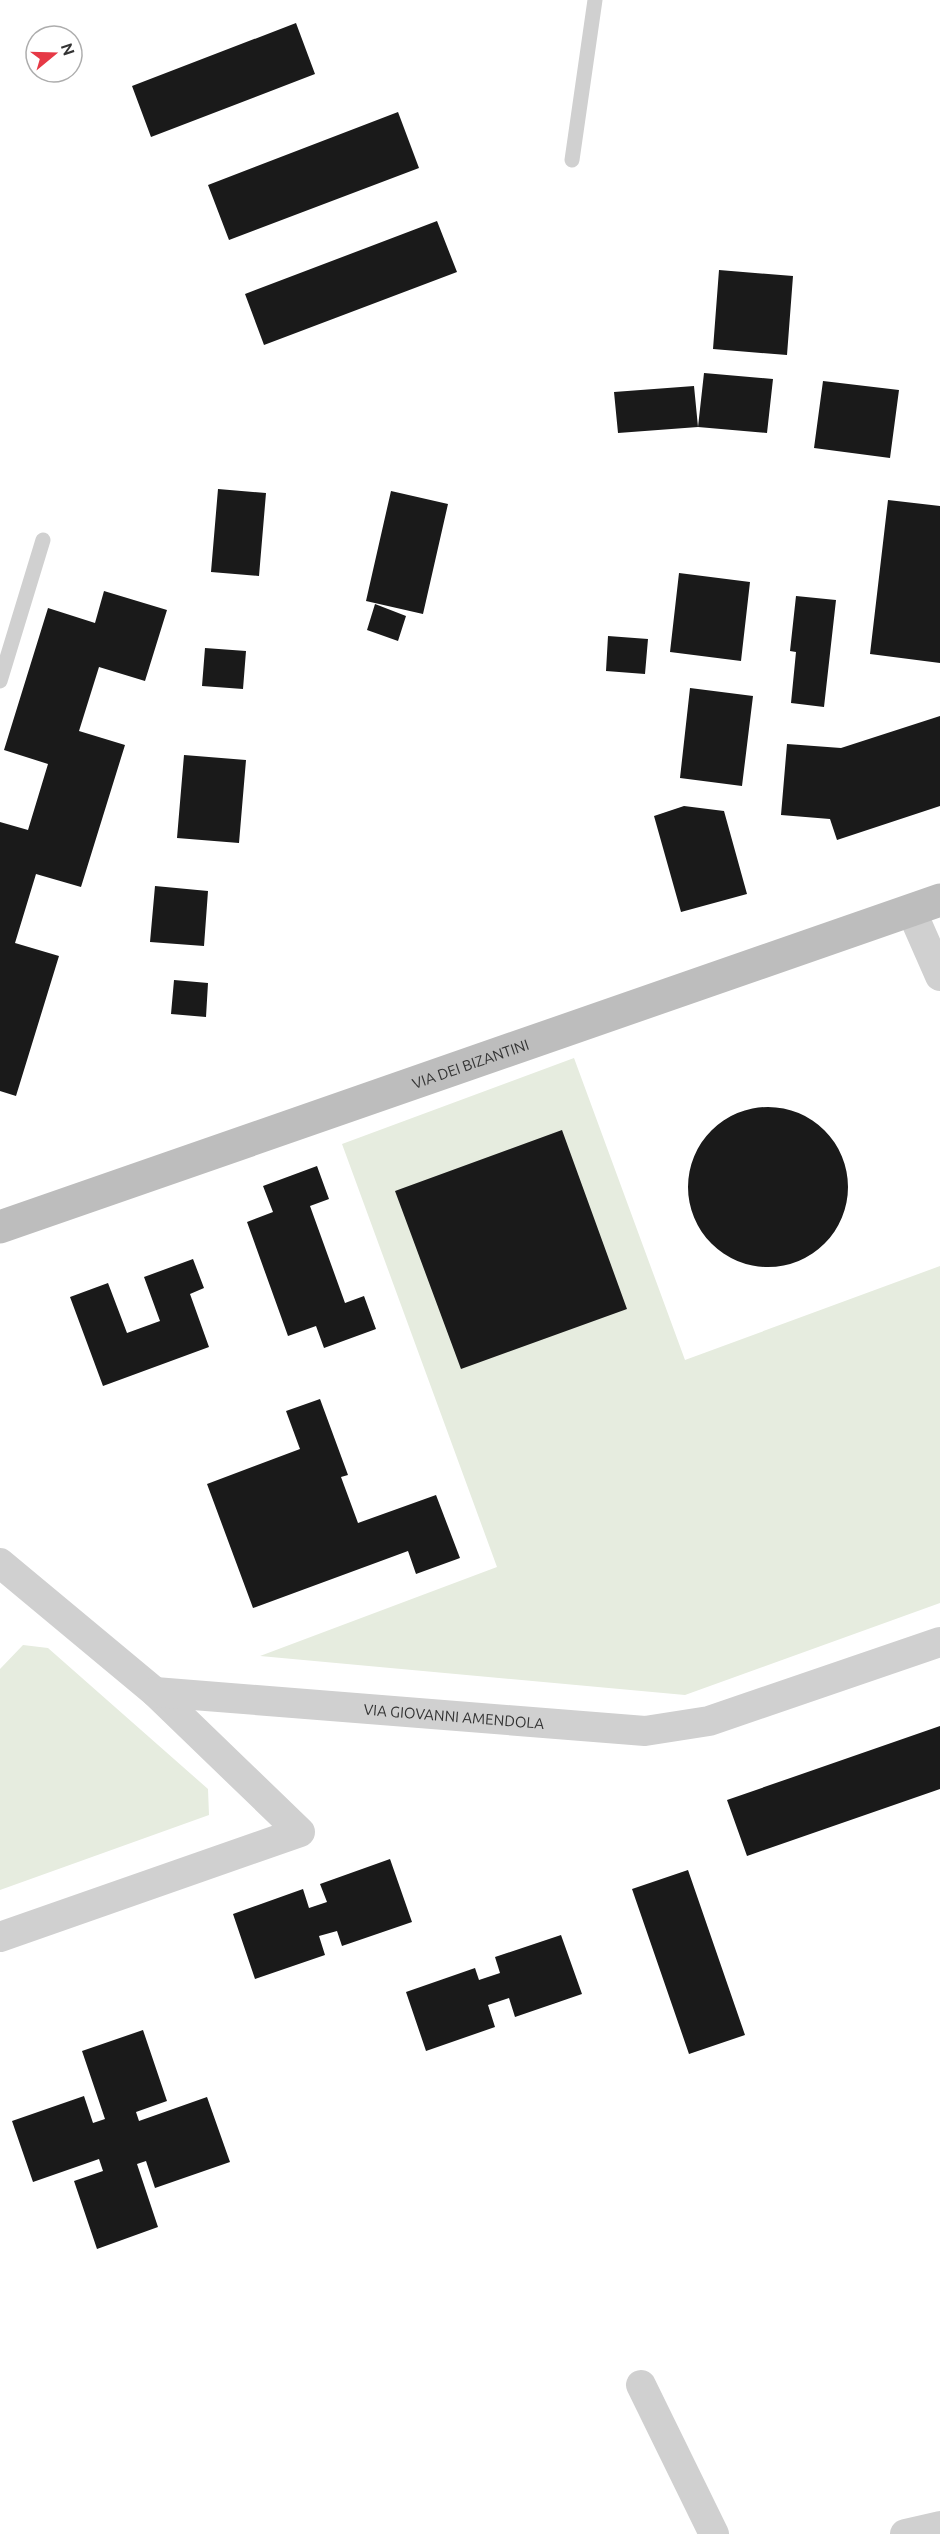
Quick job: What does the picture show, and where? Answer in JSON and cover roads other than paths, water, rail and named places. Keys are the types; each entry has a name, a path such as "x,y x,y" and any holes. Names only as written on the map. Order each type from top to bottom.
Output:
{"street":[{"path":"926,905 940,976"},
{"name":"VIA DEI BIZANTINI","path":"0,1227 926,905"},
{"path":"0,1563 155,1692 300,1832 0,1937"},
{"name":"VIA GIOVANNI AMENDOLA","path":"155,1692 645,1731 709,1721 940,1642"},
{"path":"641,2385 714,2534"},
{"path":"905,2534 940,2526"}],"lane":[{"path":"572,160 595,0"},
{"path":"0,681 43,540"}]}
